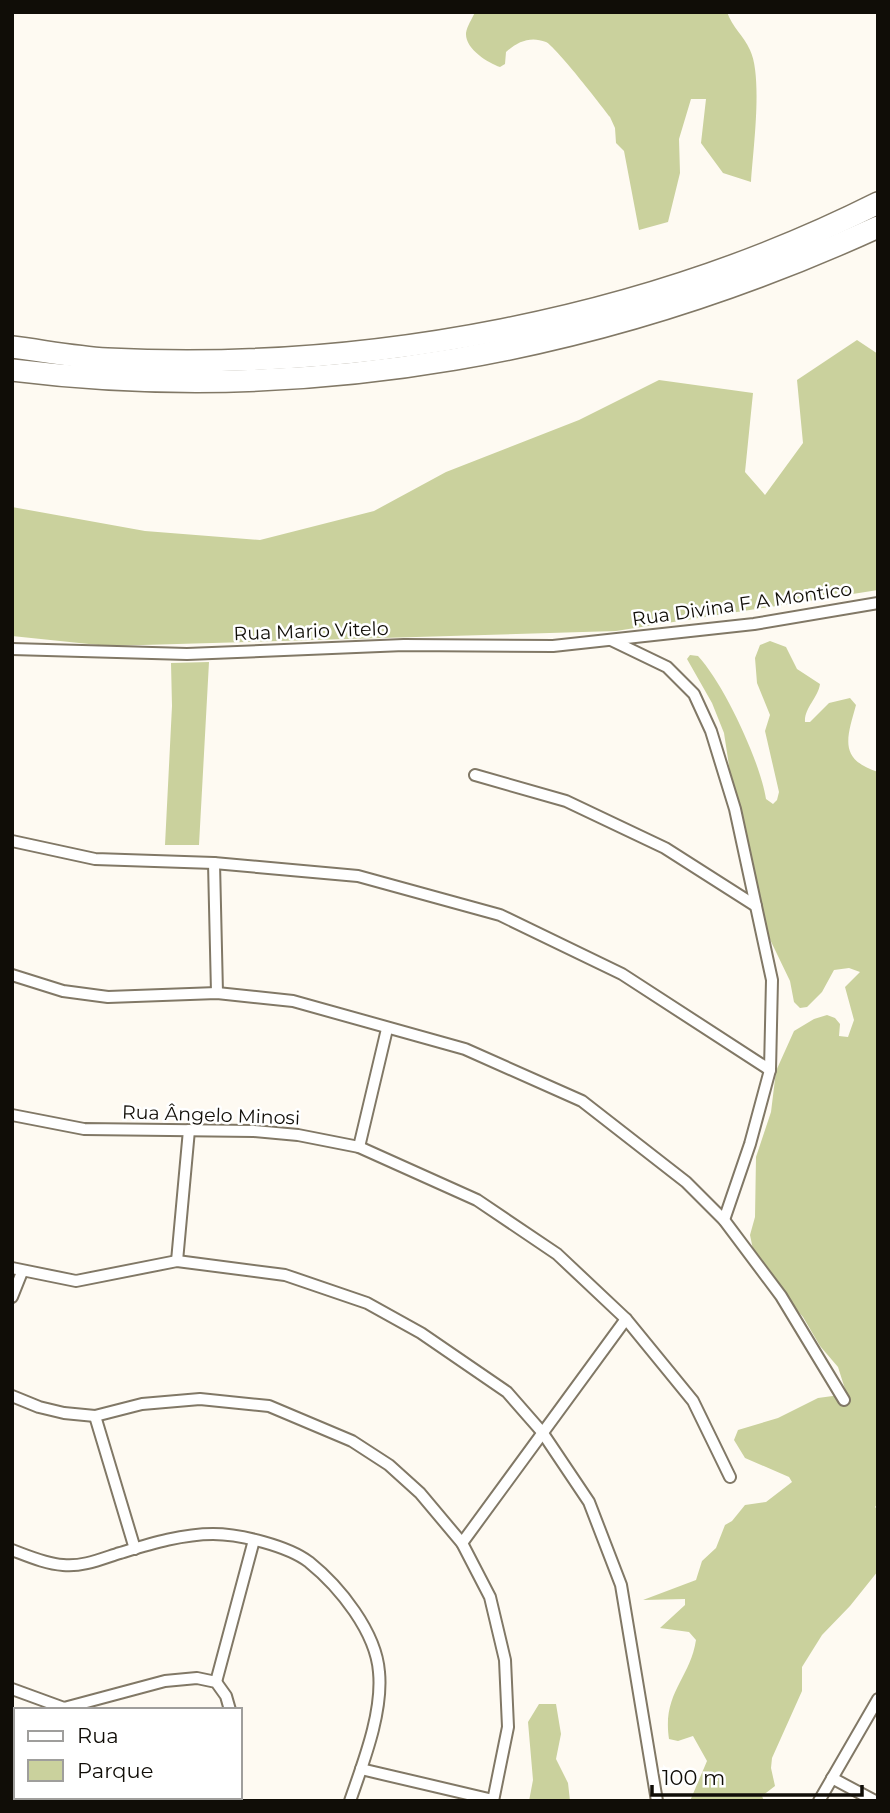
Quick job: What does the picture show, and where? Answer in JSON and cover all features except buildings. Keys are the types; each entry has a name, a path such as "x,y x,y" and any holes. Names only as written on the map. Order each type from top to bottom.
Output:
{"highway":[{"path":"12,347 104,359 198,361 354,353 391,348 563,317 670,286 839,223 878,203"},
{"path":"12,370 102,379 186,382 296,380 381,372 579,335 671,307 826,251 878,227"}],"street":[{"name":"Rua Divina F A Montico","path":"611,639 754,624 878,603"},
{"name":"Rua Mario Vitelo","path":"12,649 187,654 404,645 553,646 611,639"},
{"path":"611,639 667,667 694,694 711,732 735,809 772,979 770,1070 750,1144 724,1220"},
{"path":"475,775 566,802 591,813 665,848 756,906"},
{"path":"12,841 95,859 214,863 358,876 500,915 622,974 770,1070"},
{"path":"214,863 217,993"},
{"path":"12,975 63,991 108,997 217,993 293,1001 465,1049 582,1101 686,1182 724,1220 781,1296 844,1400"},
{"path":"359,1147 387,1029"},
{"name":"Rua Ângelo Minosi","path":"12,1115 84,1129 298,1135 359,1147 477,1200 557,1254 626,1319 693,1401 730,1477"},
{"path":"177,1261 189,1130"},
{"path":"12,1297 17,1270 76,1281 177,1261 285,1275 367,1303 421,1333 507,1392 542,1432 589,1502 621,1585 657,1801"},
{"path":"462,1543 626,1319"},
{"path":"12,1396 39,1407 95,1416 142,1404 200,1399 269,1406 352,1441 389,1465 420,1493 462,1543 490,1597 505,1660 508,1727 493,1800 361,1769"},
{"path":"95,1416 135,1549"},
{"path":"12,1550 62,1565 82,1565 173,1539 214,1534 278,1546 308,1562 358,1615 372,1642 379,1672 376,1714 349,1801"},
{"path":"216,1682 254,1540"},
{"path":"68,1708 165,1681 197,1678 216,1682 226,1696 229,1708"},
{"path":"12,1689 61,1708"},
{"path":"819,1801 878,1699"},
{"path":"832,1778 875,1801"}],"green space":[{"path":"475,12 727,12 750,50 754,62 757,95 751,182 723,173 701,143 706,99 691,99 679,139 680,173 668,222 639,230 624,151 616,143 615,128 610,117 568,64 546,42 530,40 515,45 506,52 505,64 500,67 478,54 469,44 466,33"},
{"path":"857,340 878,354 878,590 616,631 108,646 12,636 12,507 145,531 260,540 374,511 446,472 579,420 659,380 753,393 745,472 765,495 803,443 797,380"},
{"path":"770,641 786,647 797,669 820,684 805,722 810,722 829,703 850,698 856,705 848,737 851,754 865,767 878,772 878,1503 875,1507 878,1510 878,1571 822,1635 802,1667 802,1691 772,1758 775,1786 762,1796 764,1801 690,1801 707,1761 693,1736 678,1741 669,1739 668,1723 673,1698 693,1654 696,1640 689,1632 660,1628 685,1605 685,1599 643,1600 696,1580 702,1561 716,1548 725,1525 732,1521 745,1505 766,1502 792,1482 789,1477 745,1458 734,1440 738,1430 778,1418 818,1398 840,1395 845,1389 838,1367 820,1346 803,1317 756,1264 750,1235 755,1217 756,1157 771,1112 776,1071 794,1031 814,1019 827,1015 835,1018 840,1024 839,1036 848,1037 854,1020 845,987 860,972 849,968 834,970 822,992 807,1007 800,1008 794,1002 790,981 764,927 743,857 724,733 712,703 687,659 690,655 698,656 719,685 749,744 766,799 773,804 779,792 765,731 770,715 757,683 755,658 760,645"},
{"path":"209,662 199,845 165,845 172,706 171,663"},
{"path":"539,1704 556,1704 561,1734 556,1759 568,1783 570,1801 529,1801 533,1780 528,1722"}]}
